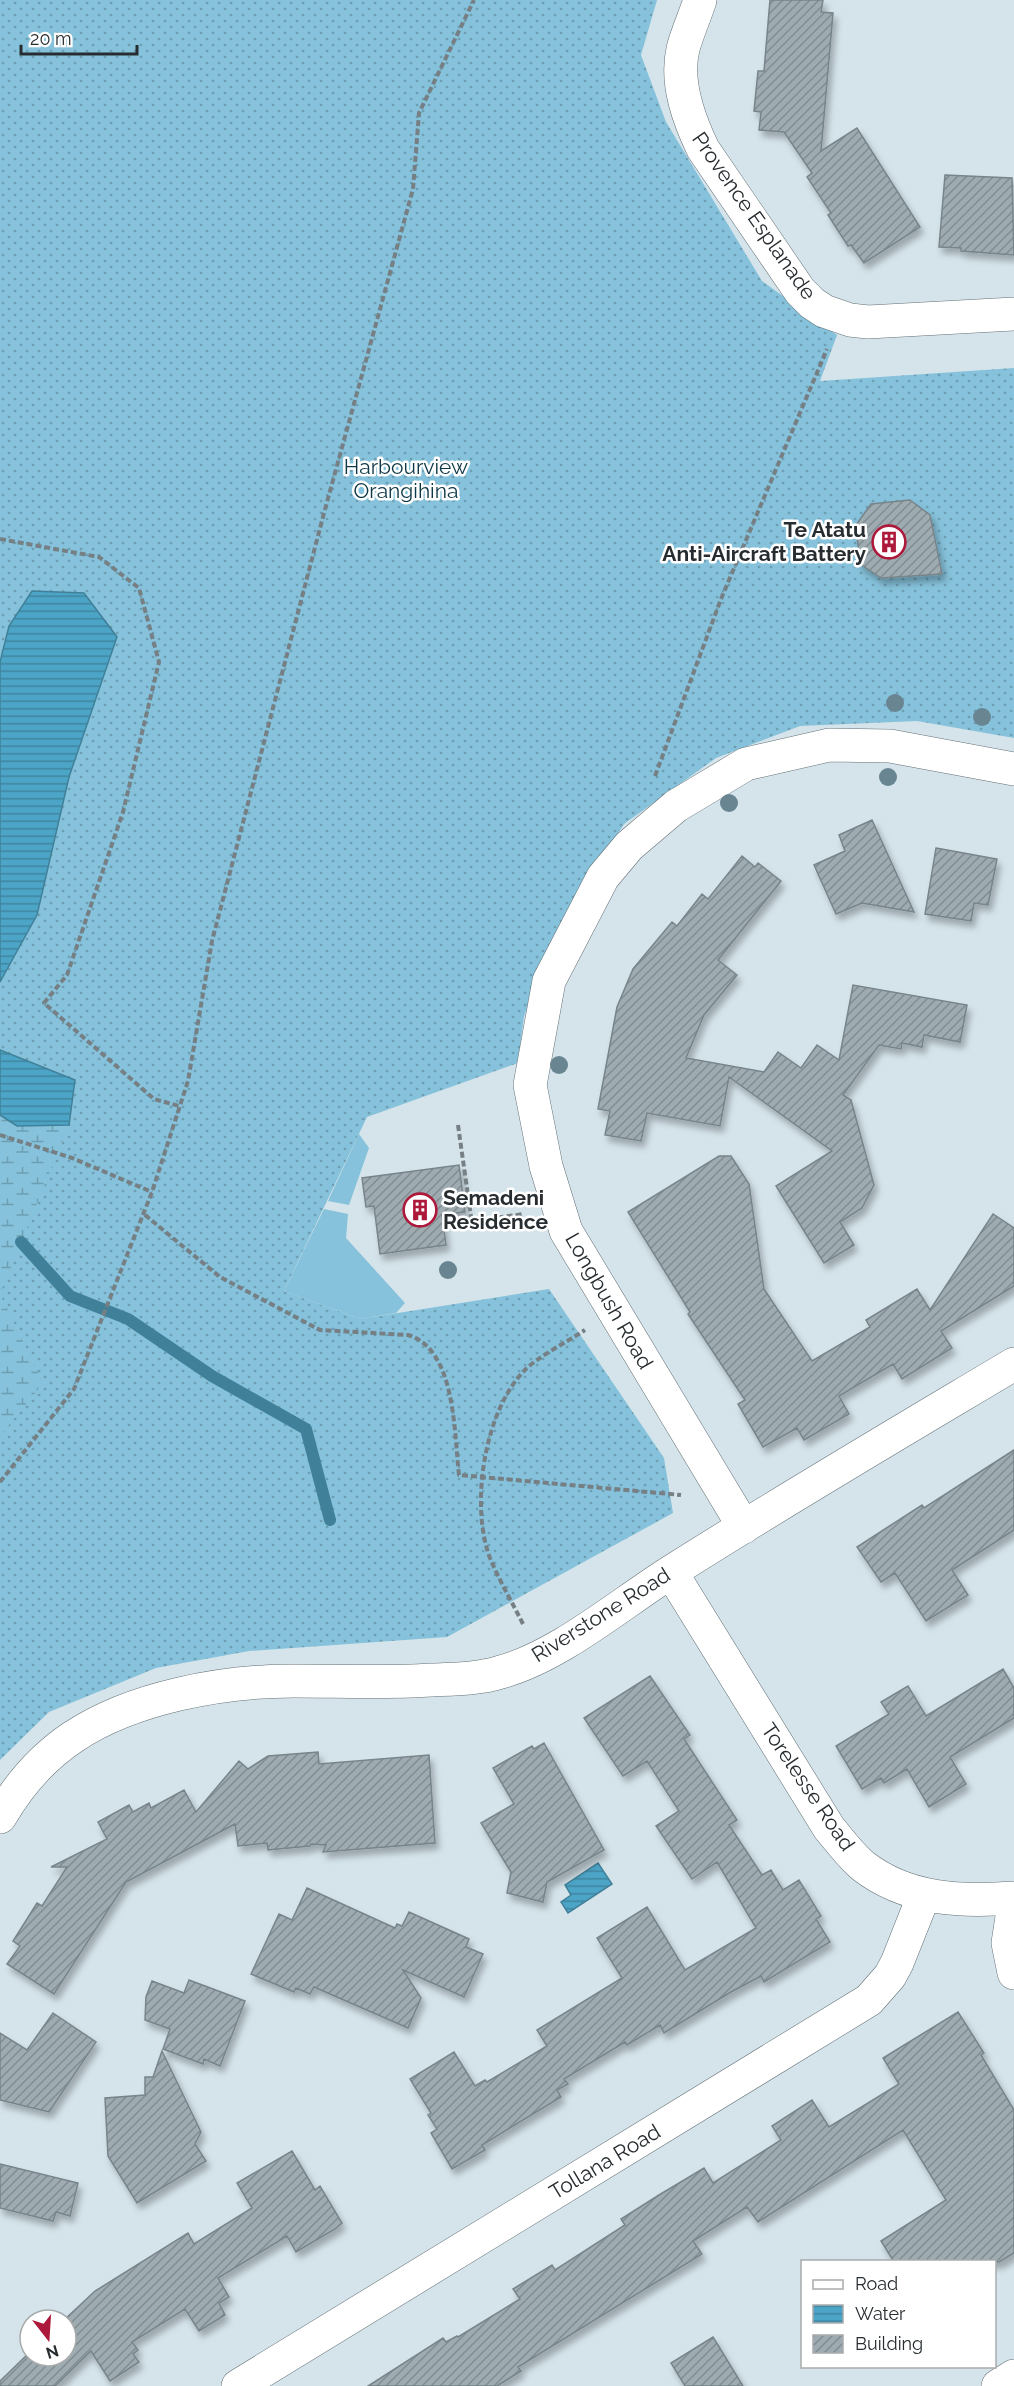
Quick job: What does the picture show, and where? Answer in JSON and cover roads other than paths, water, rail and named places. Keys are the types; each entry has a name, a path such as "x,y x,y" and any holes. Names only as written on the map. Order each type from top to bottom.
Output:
{"street":[{"name":"Provence Esplanade","path":"700,0 683,50 684,93 692,126 703,149 800,291 812,303 837,317 868,322 1014,314"},
{"name":"Longbush Road","path":"744,1527 566,1231 546,1166 530,1085 549,981 603,877 629,846 676,806 746,764 829,745 890,746 1014,769"},
{"name":"Riverstone Road","path":"0,1817 9,1801 42,1761 74,1736 114,1715 163,1698 227,1685 290,1681 408,1682 457,1679 501,1672 563,1643 671,1572 1014,1364"},
{"name":"Torelesse Road","path":"671,1572 829,1828 864,1867 887,1880 924,1895 956,1901 1014,1898"},
{"name":"Tollana Road","path":"238,2386 869,2000 890,1976 900,1959 924,1895"},
{"path":"1014,1904 1008,1943 1014,1973"},
{"path":"998,2386 1014,2376"}],"water":[{"path":"32,591 84,593 117,637 69,777 37,915 0,982 0,662 9,626"},
{"path":"0,1050 75,1080 69,1125 17,1126 0,1115"},
{"path":"598,1863 612,1884 568,1913 561,1902 571,1895 565,1885"}],"waterway":[{"path":"21,1242 70,1296 128,1319 212,1376 306,1429 330,1520"}],"place":[{"name":"Te Atatu Anti-Aircraft Battery","path":"889,542"},
{"name":"Semadeni Residence","path":"420,1210"}],"park label":[{"name":"Harbourview Orangihina","path":"406,479"}]}
